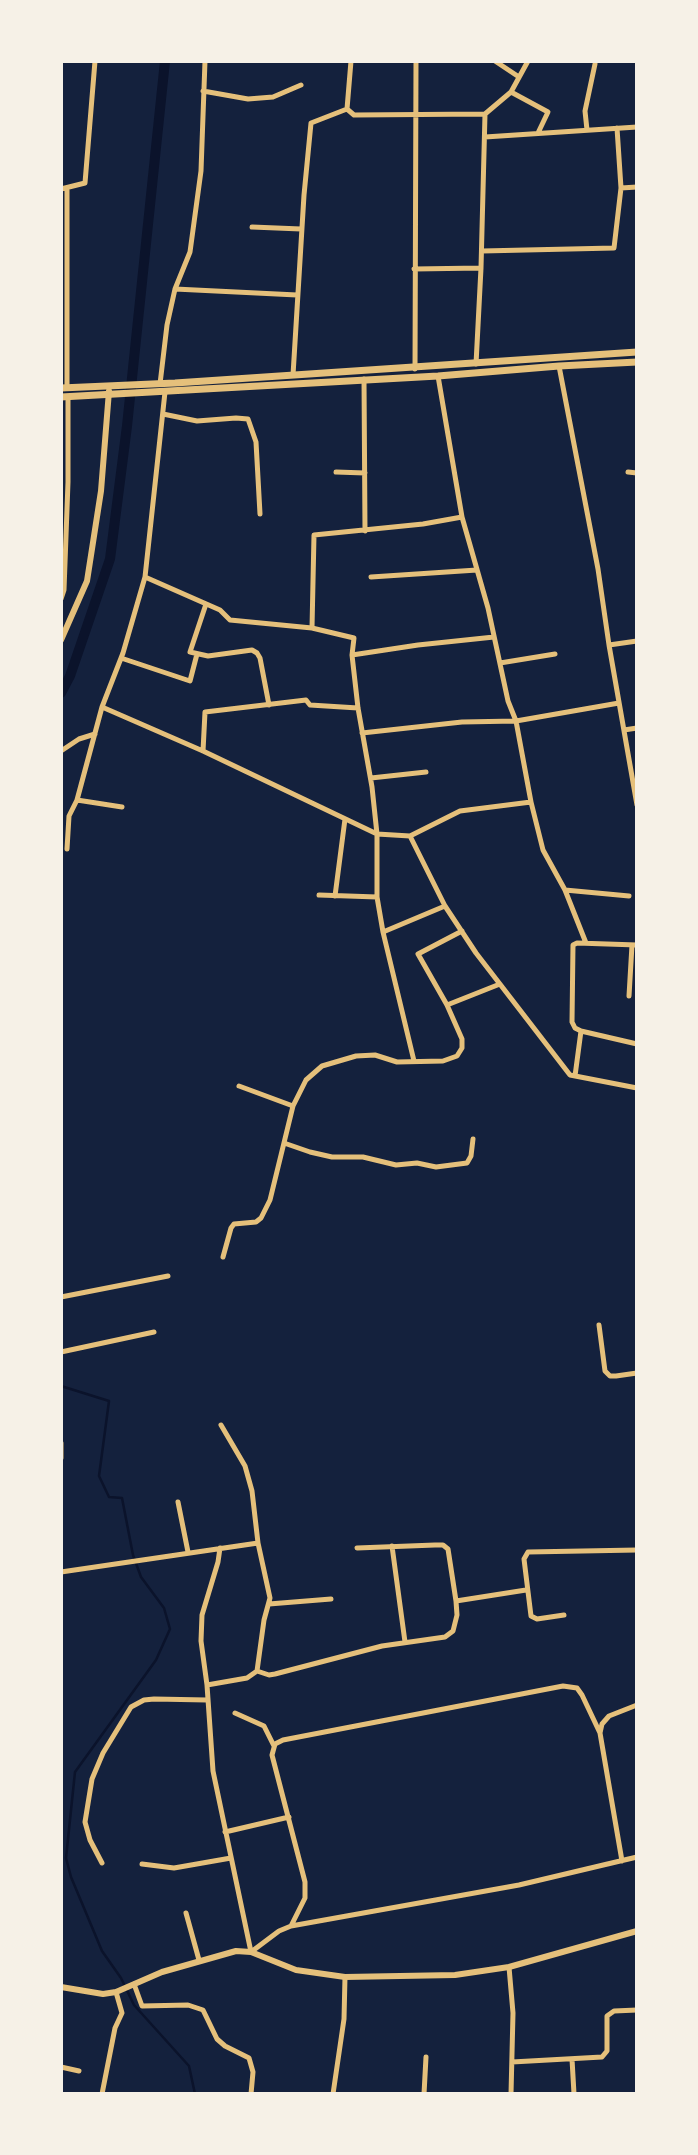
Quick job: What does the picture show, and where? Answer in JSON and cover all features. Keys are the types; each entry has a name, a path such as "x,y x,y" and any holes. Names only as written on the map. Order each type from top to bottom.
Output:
{"main road":[{"path":"65,397 364,379 476,364 637,352"},
{"path":"64,387 415,369 438,376 637,362"}],"street":[{"path":"64,387 64,189 85,183 95,61"},
{"path":"160,384 167,325 175,289 190,252 201,171 205,61"},
{"path":"347,109 351,61"},
{"path":"415,369 416,61"},
{"path":"495,61 519,77"},
{"path":"476,364 485,114 511,92 528,61"},
{"path":"587,130 585,111 594,64"},
{"path":"202,91 248,99 273,97 301,85"},
{"path":"511,92 548,112 538,133"},
{"path":"347,109 354,115 485,114"},
{"path":"293,375 301,229 311,123 347,109"},
{"path":"485,137 637,127"},
{"path":"482,251 614,248 621,188 617,128"},
{"path":"621,188 637,187"},
{"path":"252,227 301,229"},
{"path":"414,269 481,268"},
{"path":"175,289 297,295"},
{"path":"559,366 598,569 637,805"},
{"path":"438,376 462,517 508,701 516,720 543,850 565,890 586,943"},
{"path":"364,379 365,531"},
{"path":"61,640 87,581 101,491 109,386"},
{"path":"67,849 69,816 77,800 102,707 121,658 145,577 166,392"},
{"path":"61,599 64,590 65,397"},
{"path":"163,414 197,421 248,419 256,442 260,514"},
{"path":"335,472 365,472"},
{"path":"628,472 637,473"},
{"path":"312,628 314,536 462,517"},
{"path":"371,577 477,570"},
{"path":"145,577 220,610 230,620 312,628 354,638 352,655 358,708 371,778 377,834 377,897 414,1061"},
{"path":"206,604 190,652 208,656 252,650 257,653 269,705"},
{"path":"352,655 494,637"},
{"path":"609,645 637,640"},
{"path":"121,658 190,681 197,654"},
{"path":"500,663 555,654"},
{"path":"204,751 205,712 306,701 310,705 358,708"},
{"path":"362,733 462,722 516,720 620,702"},
{"path":"102,707 204,751 377,834 410,836 460,811 531,802"},
{"path":"624,730 637,728"},
{"path":"61,751 79,739 95,734"},
{"path":"371,778 426,772"},
{"path":"77,800 122,807"},
{"path":"335,896 345,819"},
{"path":"410,836 445,906 567,1072 575,1076 637,1088"},
{"path":"565,890 629,896"},
{"path":"319,895 377,897"},
{"path":"383,932 445,906"},
{"path":"223,1257 234,1224 256,1222 265,1210 270,1200 293,1106 306,1080 322,1066 367,1054 397,1062 451,1059 463,1048 459,1030 418,954 462,931"},
{"path":"629,996 635,945 577,943 573,948 572,1022 575,1028 637,1044"},
{"path":"447,1006 500,984"},
{"path":"575,1076 581,1031"},
{"path":"239,1086 293,1106"},
{"path":"284,1143 332,1157 363,1157 396,1165 417,1163 436,1167 467,1163 471,1156 473,1139"},
{"path":"61,1297 168,1276"},
{"path":"599,1325 606,1371 610,1376 637,1373"},
{"path":"61,1352 154,1332"},
{"path":"207,1685 247,1678 257,1671 270,1598 258,1543 252,1491 245,1466 221,1425"},
{"path":"61,1443 61,1458"},
{"path":"178,1502 188,1552"},
{"path":"61,1572 131,1564 188,1552 258,1543"},
{"path":"257,1671 275,1674 405,1642 445,1637 456,1627 456,1601 448,1549 443,1545 357,1548"},
{"path":"392,1546 405,1642"},
{"path":"220,1548 202,1615 201,1641 213,1771 251,1952"},
{"path":"564,1615 534,1618 529,1611 524,1559 528,1552 637,1550"},
{"path":"456,1601 526,1590"},
{"path":"269,1604 331,1599"},
{"path":"274,1746 282,1740 563,1686 577,1688 600,1733 622,1861"},
{"path":"102,1863 90,1840 85,1822 92,1779 103,1753 131,1707 144,1700 154,1699 207,1700"},
{"path":"600,1733 602,1724 609,1716 618,1710 637,1705"},
{"path":"235,1713 264,1726 274,1746 272,1755 305,1882 304,1898 292,1926"},
{"path":"225,1832 289,1817"},
{"path":"251,1952 279,1931 292,1926 519,1885 637,1857"},
{"path":"142,1864 174,1868 231,1858"},
{"path":"186,1913 199,1960"},
{"path":"61,1987 103,1994 118,1991 162,1972 236,1951 251,1952 296,1970 345,1977 455,1975 509,1967 637,1931"},
{"path":"509,1967 513,2013 511,2094"},
{"path":"333,2094 344,2019 345,1977"},
{"path":"132,1985 142,2006 188,2005 203,2010 218,2039 225,2046 249,2058 253,2072 251,2094"},
{"path":"102,2094 115,2028 122,2013 118,1991"},
{"path":"512,2062 606,2055 607,2016 614,2011 637,2010"},
{"path":"424,2094 426,2057"},
{"path":"572,2059 574,2094"},
{"path":"61,2067 79,2071"}],"waterway":[{"path":"61,693 70,676 110,559 127,426 165,61"},
{"path":"61,1386 109,1401 99,1476 109,1497 122,1498 133,1555 141,1577 164,1608 170,1629 156,1660 75,1772 66,1858 71,1877 102,1951 121,1978 134,2005 189,2066 195,2094"}]}
